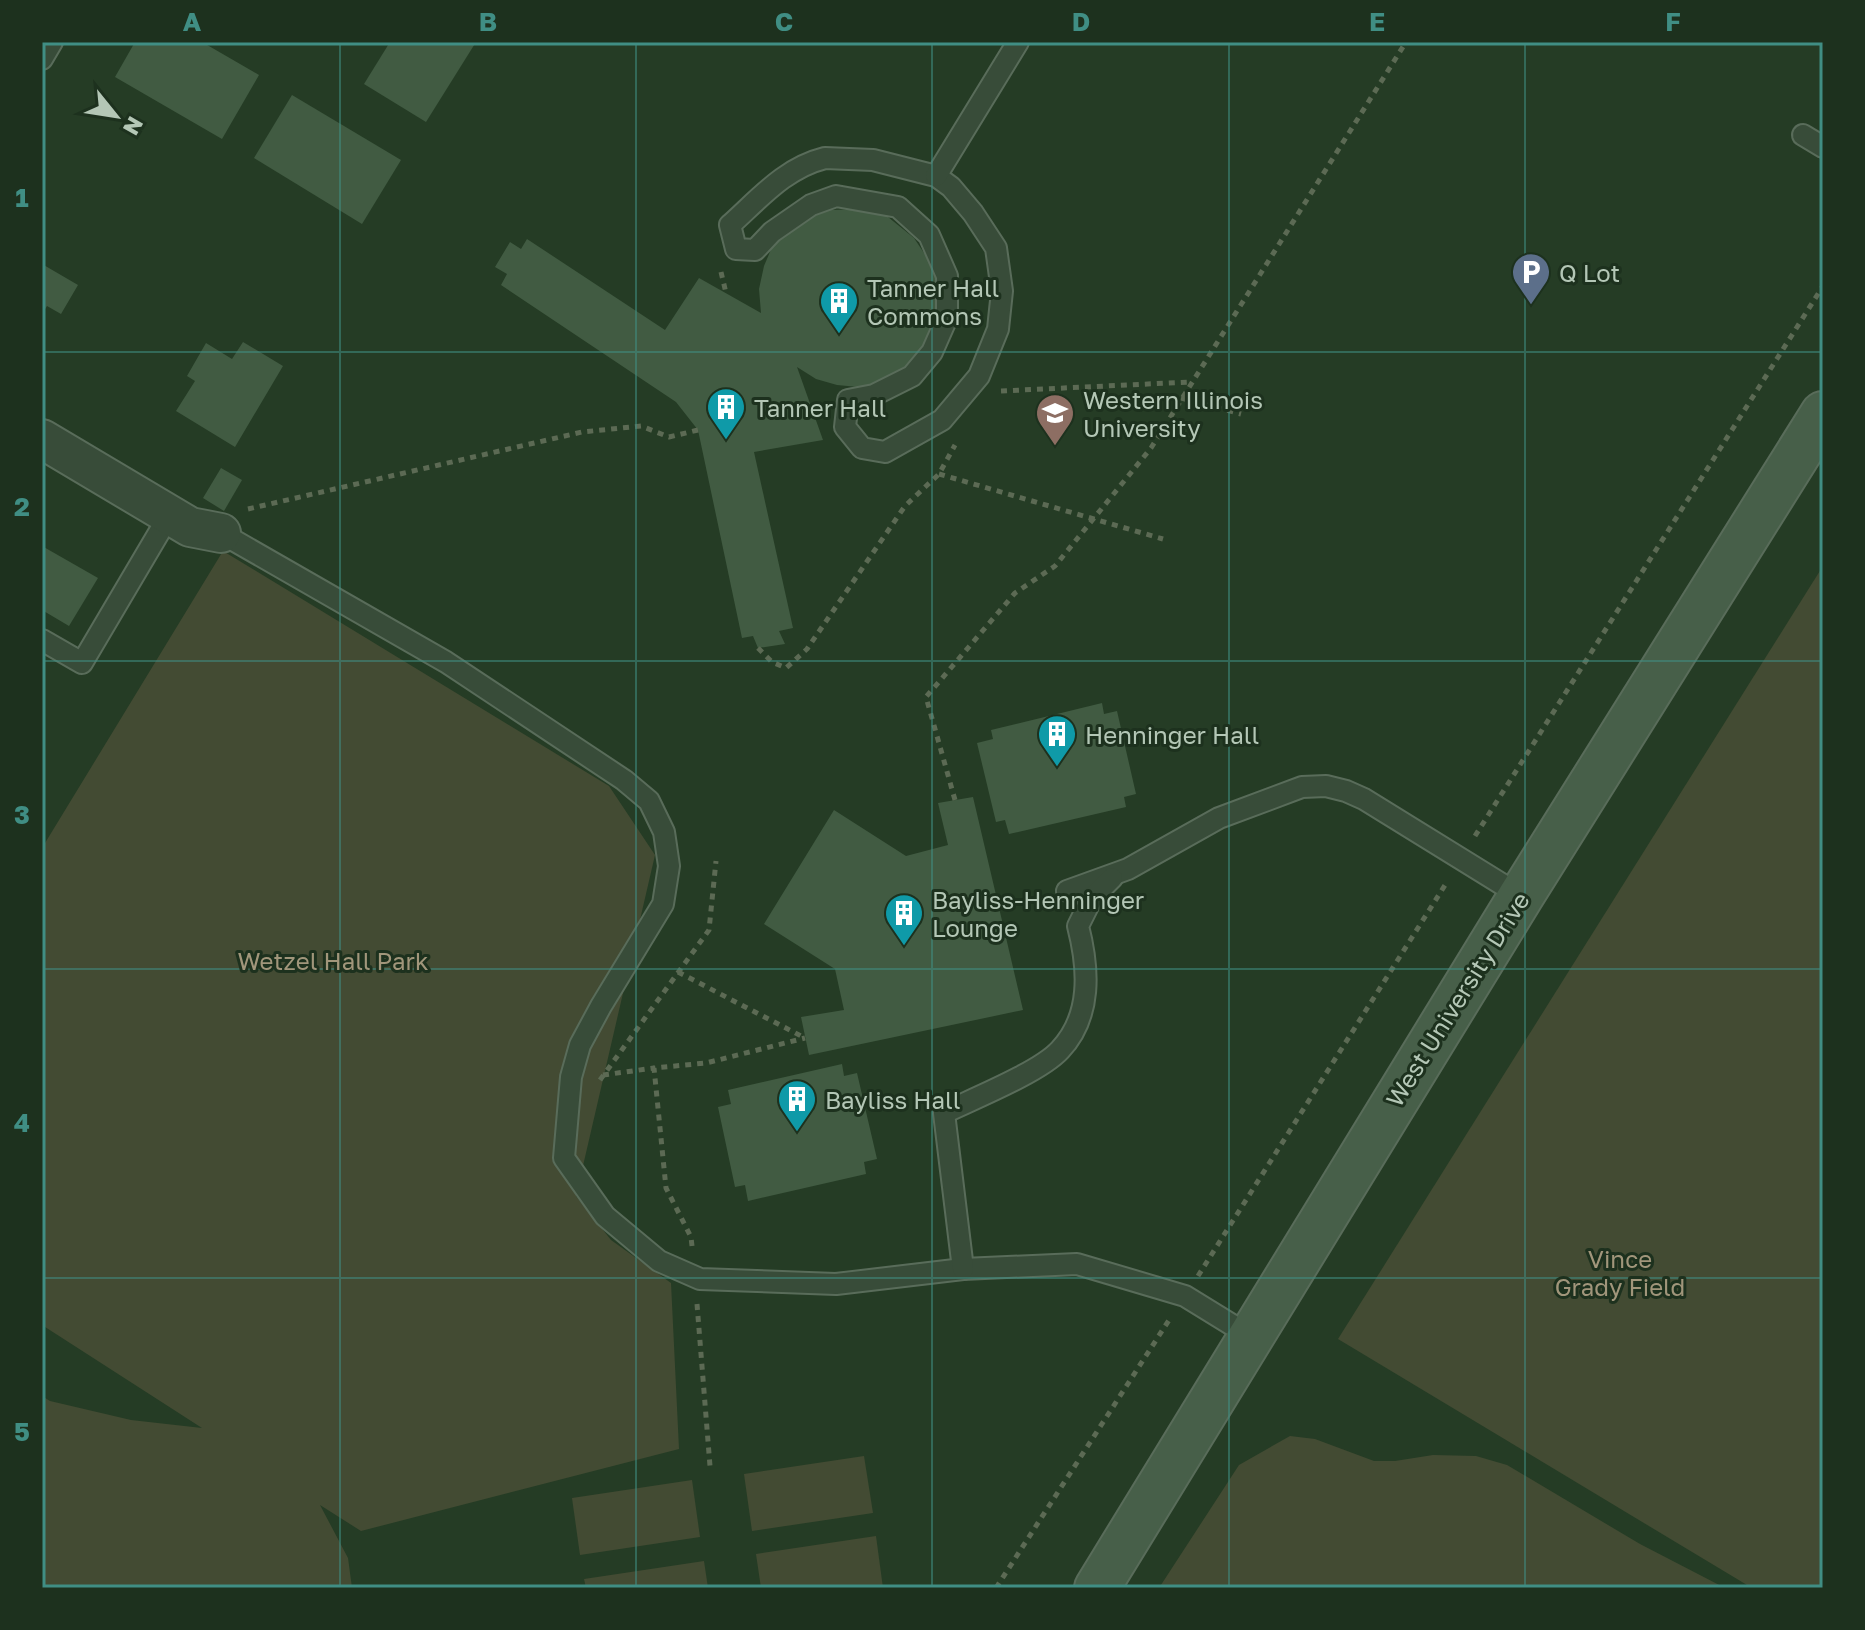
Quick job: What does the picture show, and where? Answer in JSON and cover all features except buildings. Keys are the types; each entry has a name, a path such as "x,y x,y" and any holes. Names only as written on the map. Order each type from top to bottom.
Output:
{"street":[{"name":"West University Drive","path":"1097,1588 1521,896 1823,414"},
{"path":"42,439 190,527 229,522"}],"lane":[{"path":"42,59 52,42"},
{"path":"936,176 1018,42"},
{"path":"1803,135 1823,147"},
{"path":"815,160 873,160 936,176 951,187 973,213 996,248 1002,291 998,329 979,376 942,420 885,452 862,448 845,427 848,400 874,395 912,376 932,352 947,318 947,276 929,235 898,207 836,196 811,205 772,232 755,250 736,249 730,225 780,178 815,160"},
{"path":"42,640 82,663 170,514"},
{"path":"229,522 624,780 649,801 664,832 669,866 663,904 580,1045 566,1108 564,1158 605,1216 659,1261 695,1276 734,1281 836,1284 963,1269 1077,1264 1185,1296 1250,1336"},
{"path":"1067,891 1128,869 1219,818 1302,787 1326,786 1364,799 1521,896"},
{"path":"963,1269 944,1113 1045,1063 1061,1050 1080,1017 1087,991 1086,957 1078,926 1092,898 1119,872"}],"path":[{"path":"955,800 926,697 1015,593 1055,566 1151,448 1406,42"},
{"path":"996,1588 1185,1296 1823,286"},
{"path":"1000,391 1191,382"},
{"path":"1181,398 1241,414"},
{"path":"229,522 582,432 641,426 669,437 698,430"},
{"path":"939,474 1163,539"},
{"path":"597,1085 709,930 716,861"},
{"path":"602,1075 706,1063 805,1038 678,972"},
{"path":"654,1068 666,1188 691,1237 710,1466"}],"green space":[{"name":"Wetzel Hall Park","path":"223,551 609,786 655,855 576,1196 611,1240 671,1283 679,1449 361,1531 320,1505 348,1558 352,1588 42,1588 42,1396 50,1401 131,1420 202,1428 42,1325 42,848"},
{"name":"Vince Grady Field","path":"1823,566 1823,1588 1752,1588 1338,1339"},
{"path":"1290,1436 1315,1439 1374,1461 1433,1455 1476,1456 1507,1465 1640,1544 1725,1588 1159,1588 1239,1465"},
{"path":"864,1456 873,1513 752,1531 744,1474"},
{"path":"692,1480 700,1537 580,1555 572,1498"},
{"path":"876,1536 883,1588 761,1588 756,1554"},
{"path":"704,1561 708,1588 586,1588 584,1579"}],"place":[{"name":"Q Lot","path":"1531,306"},
{"name":"Tanner Hall Commons","path":"839,335"},
{"name":"Tanner Hall","path":"726,441"},
{"name":"Western Illinois University","path":"1055,447"},
{"name":"Henninger Hall","path":"1057,768"},
{"name":"Bayliss-Henninger Lounge","path":"904,947"},
{"name":"Bayliss Hall","path":"797,1133"}]}
